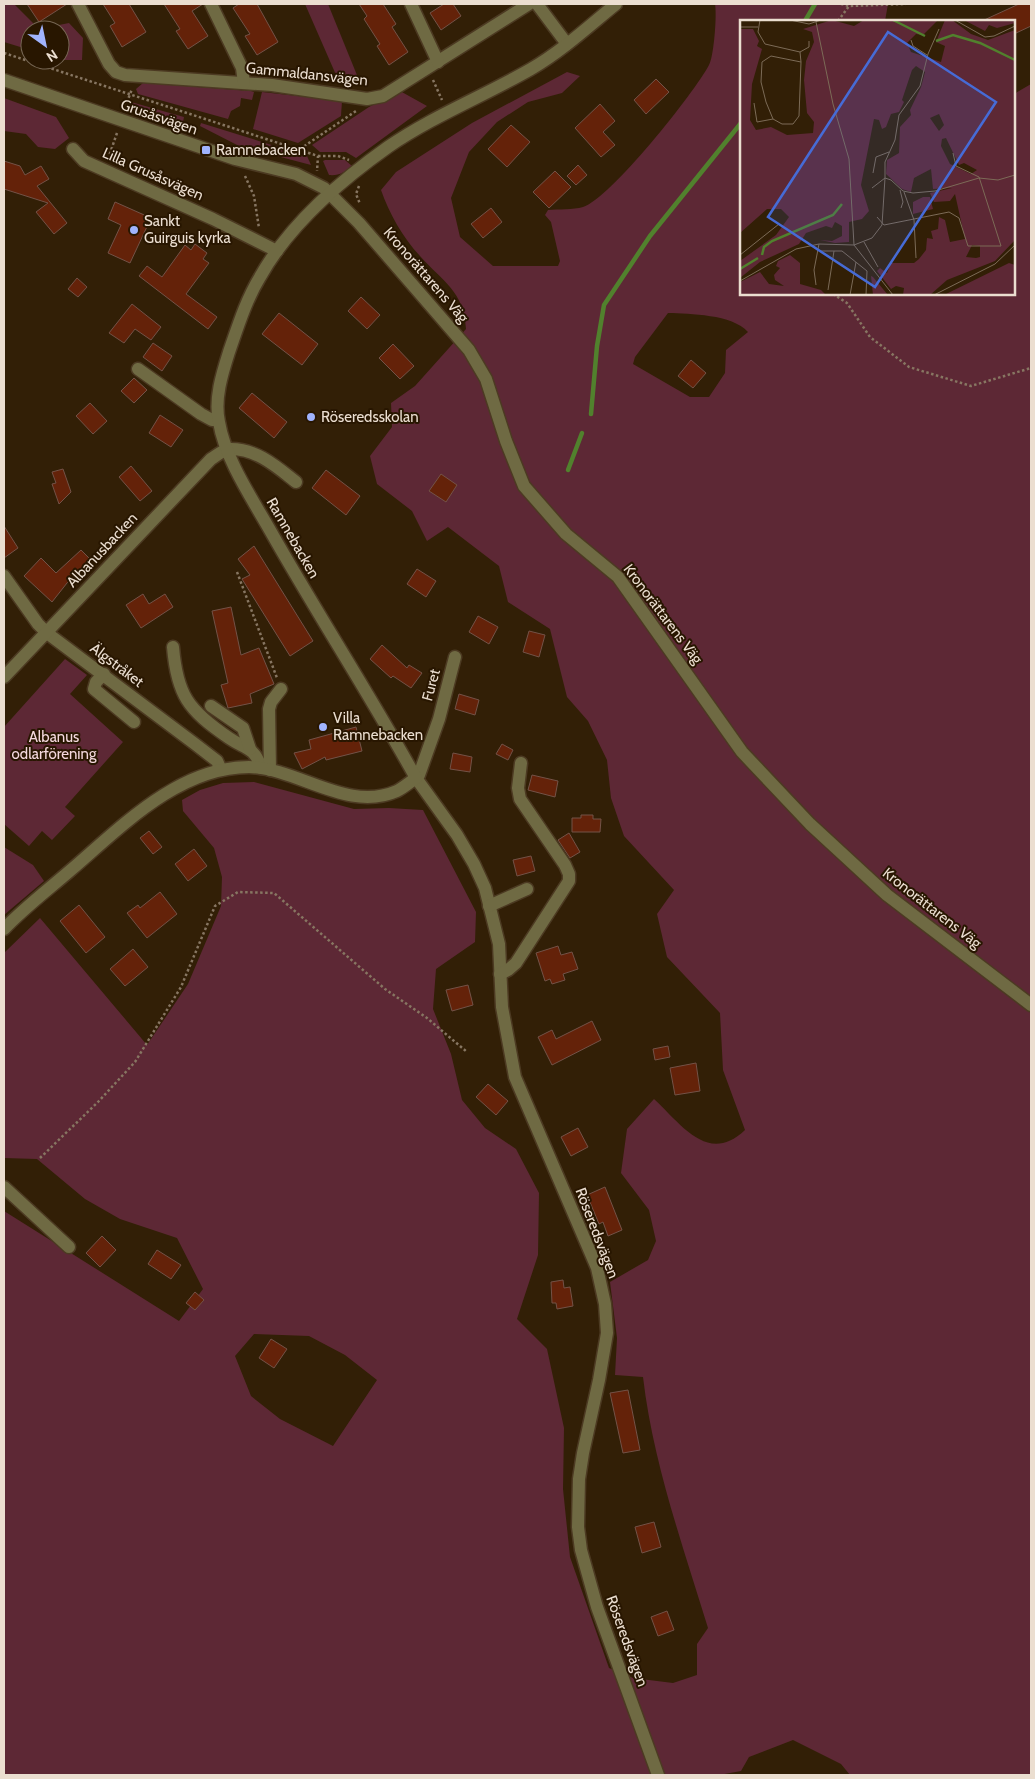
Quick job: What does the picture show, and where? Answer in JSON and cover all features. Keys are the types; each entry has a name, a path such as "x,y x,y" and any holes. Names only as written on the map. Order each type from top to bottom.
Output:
{"street":[{"name":"Gammaldansvägen","path":"78,4 100,50 116,72 139,76 244,83 367,99 383,96 529,4"},
{"path":"211,4 242,68 244,83"},
{"path":"411,4 438,62"},
{"path":"537,4 567,44"},
{"name":"Ramnebacken","path":"416,778 376,707 298,580 227,449 218,420 220,385 239,321 260,277 277,251 332,194 389,147 449,111 532,68 567,44 616,4"},
{"name":"Grusåsvägen","path":"4,80 206,150 296,174 332,194"},
{"name":"Lilla Grusåsvägen","path":"73,149 84,161 214,219 277,251"},
{"name":"Kronorättarens Väg","path":"332,194 469,350 486,379 506,441 524,486 566,534 618,576 742,752 810,824 887,895 1031,1005"},
{"path":"138,369 201,414 212,420 218,420"},
{"path":"227,449 248,452 266,459 296,482"},
{"name":"Albanusbacken","path":"4,677 211,459 227,449"},
{"name":"Älgstråket","path":"4,576 38,624 47,633 104,674 217,761 221,770"},
{"path":"173,647 175,674 185,699 229,738 258,756 265,769"},
{"name":"Furet","path":"416,778 419,775 439,719 455,656"},
{"path":"104,674 96,682 94,689 134,722"},
{"path":"265,769 269,709 271,702 281,689"},
{"path":"211,706 243,728 250,750"},
{"path":"500,974 508,970 516,962 569,881 569,874 565,865 520,799 518,788 521,763"},
{"path":"4,929 22,909 123,824 160,798 194,779 221,770 265,769 347,795 365,797 396,791 416,778"},
{"name":"Röseredsvägen","path":"416,778 457,835 485,888 499,944 502,1008 515,1077 597,1268 605,1304 607,1333 599,1380 582,1453 579,1479 578,1527 581,1550 597,1607 658,1775"},
{"path":"489,906 527,888"},
{"path":"4,1187 70,1247"}],"path":[{"path":"841,4 849,6 906,4"},
{"path":"839,20 849,6"},
{"path":"4,53 318,156 338,156 354,162"},
{"path":"435,85 444,104"},
{"path":"125,108 127,100"},
{"path":"300,149 358,109"},
{"path":"109,156 114,140"},
{"path":"312,182 317,172 318,156"},
{"path":"244,172 254,196 259,228"},
{"path":"835,295 847,303 870,337 909,367 971,386 1031,368"},
{"path":"237,572 281,689"},
{"path":"40,1158 98,1102 135,1062 180,987 215,906 238,892 274,894 385,989 427,1018 467,1052"}],"green space":[{"path":"4,4 14,4 30,20 20,20 20,47 4,42"},
{"path":"305,4 328,4 361,85 340,84"},
{"path":"715,4 888,4 885,20 740,20 740,295 1015,295 1015,93 1031,84 1031,1775 850,1775 841,1764 793,1740 749,1757 741,1771 719,1775 4,1775 4,1211 179,1321 203,1289 177,1238 120,1219 85,1199 37,1159 4,1158 4,953 40,918 147,1045 188,984 221,906 222,877 214,848 183,811 182,800 200,790 223,783 254,782 354,809 389,808 423,810 476,912 475,942 436,969 433,1009 451,1054 462,1100 485,1128 516,1149 539,1193 538,1255 517,1319 547,1349 564,1428 563,1489 570,1557 609,1668 633,1678 673,1683 697,1675 697,1644 708,1628 661,1473 643,1377 615,1375 617,1338 610,1282 648,1260 656,1241 649,1210 621,1173 627,1129 654,1099 685,1129 707,1142 719,1144 732,1140 745,1130 723,1070 720,1013 667,957 657,914 674,890 624,836 611,798 607,760 588,721 567,697 550,629 508,602 499,566 448,527 427,541 412,511 377,484 370,456 392,427 391,403 415,386 466,329 457,296 420,256 402,233 392,216 381,190 396,172 472,123 567,72 580,76 562,93 528,102 497,122 469,152 451,198 460,237 493,266 558,266 560,261 551,222 545,215 548,210 583,207 596,200 631,166 670,120 701,79 711,60","holes":["668,313 721,318 741,326 748,332 726,350 725,373 709,397 690,397 633,364 635,357","254,1334 309,1336 345,1355 377,1380 333,1446 280,1419 251,1396 235,1356"]},
{"path":"70,24 83,38 82,60 70,60"},
{"path":"143,83 254,92 252,100 241,98 240,106 231,111 228,119 138,94 136,89"},
{"path":"400,91 427,106 356,158 346,152 320,152 312,145 369,107"},
{"path":"262,92 342,101 341,116 298,143 253,129"},
{"path":"4,98 56,117 69,138 55,149 38,147 26,134 4,131"},
{"path":"131,102 184,117 183,122 131,107"},
{"path":"201,123 307,156 311,165 239,146 200,126"},
{"path":"345,160 352,166 342,173 329,175 323,161"},
{"name":"Albanus odlarförening","path":"65,659 87,675 70,694 123,742 65,807 75,816 52,840 42,831 29,846 4,824 4,727"},
{"path":"4,847 33,865 44,881 4,915"}],"building":[{"path":"27,4 67,4 42,20 38,20"},
{"path":"103,4 129,4 146,32 122,47 110,26 115,23"},
{"path":"164,4 203,4 192,11 208,36 188,49 176,31 180,29"},
{"path":"239,4 257,4 278,42 257,55 245,36 250,34 233,8"},
{"path":"359,4 383,4 396,24 392,27 408,52 389,65 377,46 380,44 364,19 367,16"},
{"path":"444,4 453,4 461,16 441,30 430,13"},
{"path":"1019,4 1031,4 1031,26 1015,34 1015,20 984,20"},
{"path":"656,79 669,92 646,114 634,100"},
{"path":"600,104 615,121 603,132 615,145 601,157 575,128"},
{"path":"511,125 530,142 507,167 488,149"},
{"path":"4,161 20,166 25,175 41,166 49,179 37,186 67,223 54,234 36,212 48,203 4,189"},
{"path":"578,165 587,175 576,185 567,176"},
{"path":"555,171 571,187 549,208 533,192"},
{"name":"Sankt Guirguis kyrka","path":"115,202 151,218 130,263 108,253 121,225 108,219"},
{"path":"491,208 502,222 483,238 471,224"},
{"path":"195,244 207,253 203,259 209,263 186,294 217,317 208,329 139,276 147,266 162,277 185,245 191,250"},
{"path":"77,278 87,287 78,297 68,289"},
{"path":"361,297 380,315 367,329 348,311"},
{"path":"132,304 161,327 151,340 135,329 124,343 109,333"},
{"path":"279,313 318,344 302,365 262,334"},
{"path":"153,343 172,356 162,371 143,357"},
{"path":"393,344 414,366 400,379 379,358"},
{"path":"691,360 706,373 693,388 678,376"},
{"path":"134,378 147,390 134,403 121,391"},
{"path":"252,393 287,422 274,438 239,408"},
{"path":"90,403 107,421 93,434 76,416"},
{"path":"160,415 183,430 171,447 149,433"},
{"path":"131,466 152,491 140,501 119,477"},
{"path":"63,469 71,492 59,504 52,484 56,483 52,472"},
{"path":"326,470 360,496 346,515 312,488"},
{"path":"441,474 457,485 446,502 429,491"},
{"path":"4,526 18,548 4,558"},
{"path":"254,546 313,641 290,656 242,579 250,575 238,559"},
{"path":"81,550 92,561 67,583 52,602 24,576 41,558 56,573"},
{"path":"417,569 436,581 426,597 407,584"},
{"path":"143,594 149,604 165,594 173,607 141,628 126,605"},
{"path":"231,607 241,655 259,648 274,684 250,694 252,703 228,708 221,685 228,683 212,611"},
{"path":"478,616 498,627 489,644 469,632"},
{"path":"529,631 545,635 539,657 523,652"},
{"path":"382,645 407,668 409,665 422,673 411,688 393,676 391,678 370,659"},
{"path":"459,694 479,700 475,715 455,709"},
{"path":"356,727 362,751 326,760 325,757 302,769 294,753 311,749 309,740"},
{"path":"502,744 513,750 508,760 496,754"},
{"path":"453,753 472,757 470,772 450,769"},
{"path":"532,775 558,781 555,797 528,790"},
{"path":"581,815 593,815 593,819 601,819 600,832 572,832 572,818 581,818"},
{"path":"149,831 162,847 153,854 140,838"},
{"path":"569,833 580,852 570,858 558,840"},
{"path":"194,849 207,866 188,881 175,864"},
{"path":"531,856 535,871 517,876 513,860"},
{"path":"160,892 177,914 147,938 127,913 138,905 140,908"},
{"path":"79,905 105,937 86,953 60,921"},
{"path":"558,946 561,955 572,952 578,969 563,974 565,980 552,984 550,979 545,981 536,953"},
{"path":"133,949 148,967 125,986 110,969"},
{"path":"468,985 473,1005 452,1011 446,990"},
{"path":"592,1021 601,1040 552,1065 538,1037 552,1030 556,1039"},
{"path":"668,1046 670,1057 655,1060 653,1049"},
{"path":"696,1063 700,1091 675,1095 670,1068"},
{"path":"488,1084 508,1101 496,1115 476,1097"},
{"path":"578,1128 588,1147 571,1156 561,1137"},
{"path":"605,1187 622,1230 608,1236 603,1222 599,1224 587,1195"},
{"path":"102,1236 116,1250 100,1267 86,1253"},
{"path":"157,1250 181,1265 171,1279 148,1264"},
{"path":"563,1280 564,1288 570,1287 573,1306 557,1309 556,1303 552,1303 551,1282"},
{"path":"195,1292 204,1300 195,1310 186,1303"},
{"path":"271,1339 287,1349 274,1368 259,1358"},
{"path":"628,1390 640,1450 623,1453 610,1393"},
{"path":"654,1522 661,1547 642,1553 635,1527"},
{"path":"667,1611 674,1630 658,1636 651,1617"}],"waterway":[{"path":"806,20 815,4"},
{"path":"591,414 597,346 604,305 650,236 740,124"},
{"path":"568,470 582,433"}],"place":[{"name":"Ramnebacken","path":"206,150"},
{"name":"Sankt Guirguis kyrka","path":"134,230"},
{"name":"Röseredsskolan","path":"311,417"},
{"name":"Villa Ramnebacken","path":"323,727"}]}
